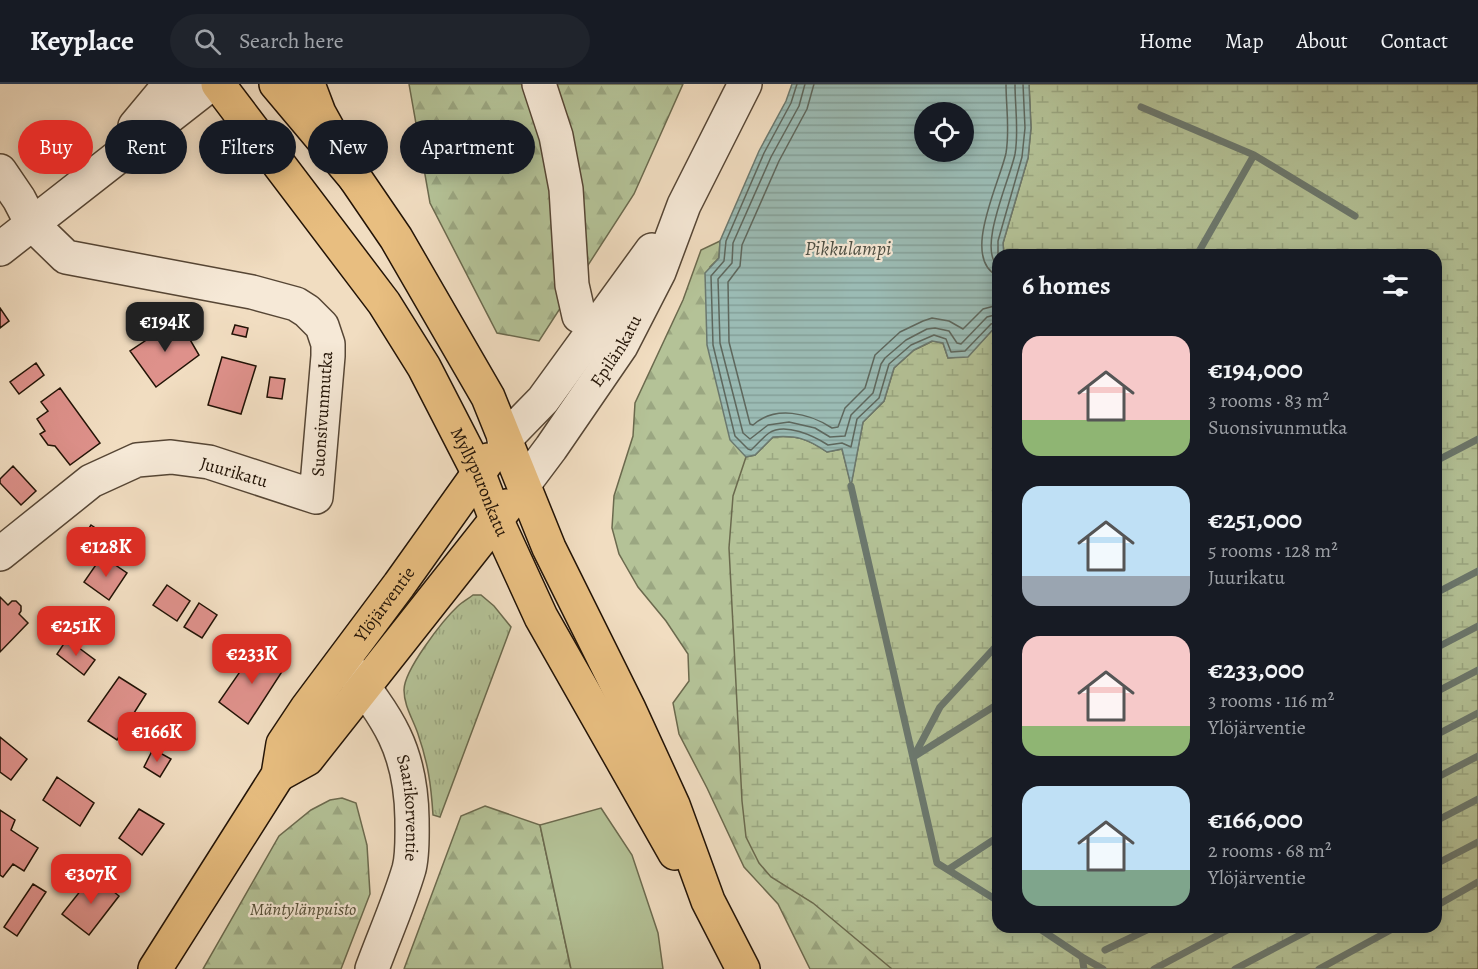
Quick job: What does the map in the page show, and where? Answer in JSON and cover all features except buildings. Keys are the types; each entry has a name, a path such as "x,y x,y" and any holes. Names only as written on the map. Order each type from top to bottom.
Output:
{"main road":[{"name":"Myllypuronkatu","path":"218,84 384,303 435,386 478,472 496,519 540,617 691,881 708,901"},
{"name":"Myllypuronkatu","path":"276,84 355,178 396,238 488,397 549,548 629,709 673,805 708,901 743,969"},
{"path":"308,84 319,112 355,178"},
{"name":"Ylöjärventie","path":"155,969 278,775 283,744 478,472 504,440"},
{"name":"Ylöjärventie","path":"278,775 307,759 524,484"}],"street":[{"path":"140,120 170,84"},
{"path":"165,120 211,84"},
{"path":"539,84 556,136 566,189 572,285 579,316"},
{"name":"Epilänkatu","path":"524,484 621,346 659,272 684,205 745,84"},
{"path":"0,249 105,167"},
{"name":"Suonsivunmutka","path":"0,171 32,224 66,256 252,291 296,304 315,318 325,334 328,356 316,496"},
{"name":"Epilänkatu","path":"504,440 543,400 684,205"},
{"name":"Juurikatu","path":"0,554 91,481 137,460 171,457 209,462 316,496"},
{"name":"Saarikorventie","path":"342,660 391,726 408,771 412,800 409,868 372,969"}],"green space":[{"path":"409,84 683,84 634,194 539,341 497,333 430,203 425,174 535,174 535,120 415,120"},
{"path":"1029,84 1478,84 1478,969 892,969 813,903 771,877 759,863 746,837 742,801 729,548 733,496 746,457 755,455 773,437 802,439 827,452 842,449 851,484 863,422 884,401 894,368 914,350 933,341 943,343 948,358 968,356 992,330 992,933 1442,933 1442,249 1004,249 1003,243 1028,158 1031,128"},
{"path":"720,241 719,258 710,267 968,356 992,330 992,933 1007,933 1064,969 810,969 778,904 744,867 679,734 673,703 689,681 688,654 666,621 638,587 619,554 612,528 614,496 633,436 635,403 683,300 701,250"},
{"path":"473,595 481,595 494,606 511,627 440,817 433,815 427,764 407,707 404,690 410,670 434,633 451,613"},
{"name":"Mäntylänpuisto","path":"342,798 356,803 367,845 370,894 341,969 203,969 279,836 311,810 330,800"},
{"path":"485,806 540,825 571,969 404,969 461,816"},
{"path":"601,808 632,855 658,933 663,969 571,969 540,825"}],"water":[{"name":"Pikkulampi","path":"792,84 1029,84 1031,128 1028,158 1003,243 1004,249 992,249 992,331 968,357 948,358 943,343 932,341 914,350 894,368 884,401 863,422 851,486 842,449 827,452 802,439 773,437 755,455 746,457 730,440 707,345 705,273 719,258 720,241 759,151 786,101"}],"waterway":[{"path":"1141,107 1254,155 1355,216"},
{"path":"1200,249 1254,155"},
{"path":"1442,458 1478,439"},
{"path":"851,486 937,863 992,897"},
{"path":"1442,590 1478,571"},
{"path":"1442,645 1478,626"},
{"path":"913,758 940,707 992,651"},
{"path":"1442,689 1478,670"},
{"path":"915,756 992,708"},
{"path":"1442,732 1478,713"},
{"path":"1442,775 1478,756"},
{"path":"1442,818 1478,799"},
{"path":"949,869 992,841"},
{"path":"1442,861 1478,842"},
{"path":"1442,903 1478,882"},
{"path":"1046,933 1082,957 1084,969"},
{"path":"1105,950 1140,933"},
{"path":"1154,969 1222,933"},
{"path":"1235,969 1304,933"},
{"path":"1319,969 1385,933"},
{"path":"1082,957 1103,969"}]}
